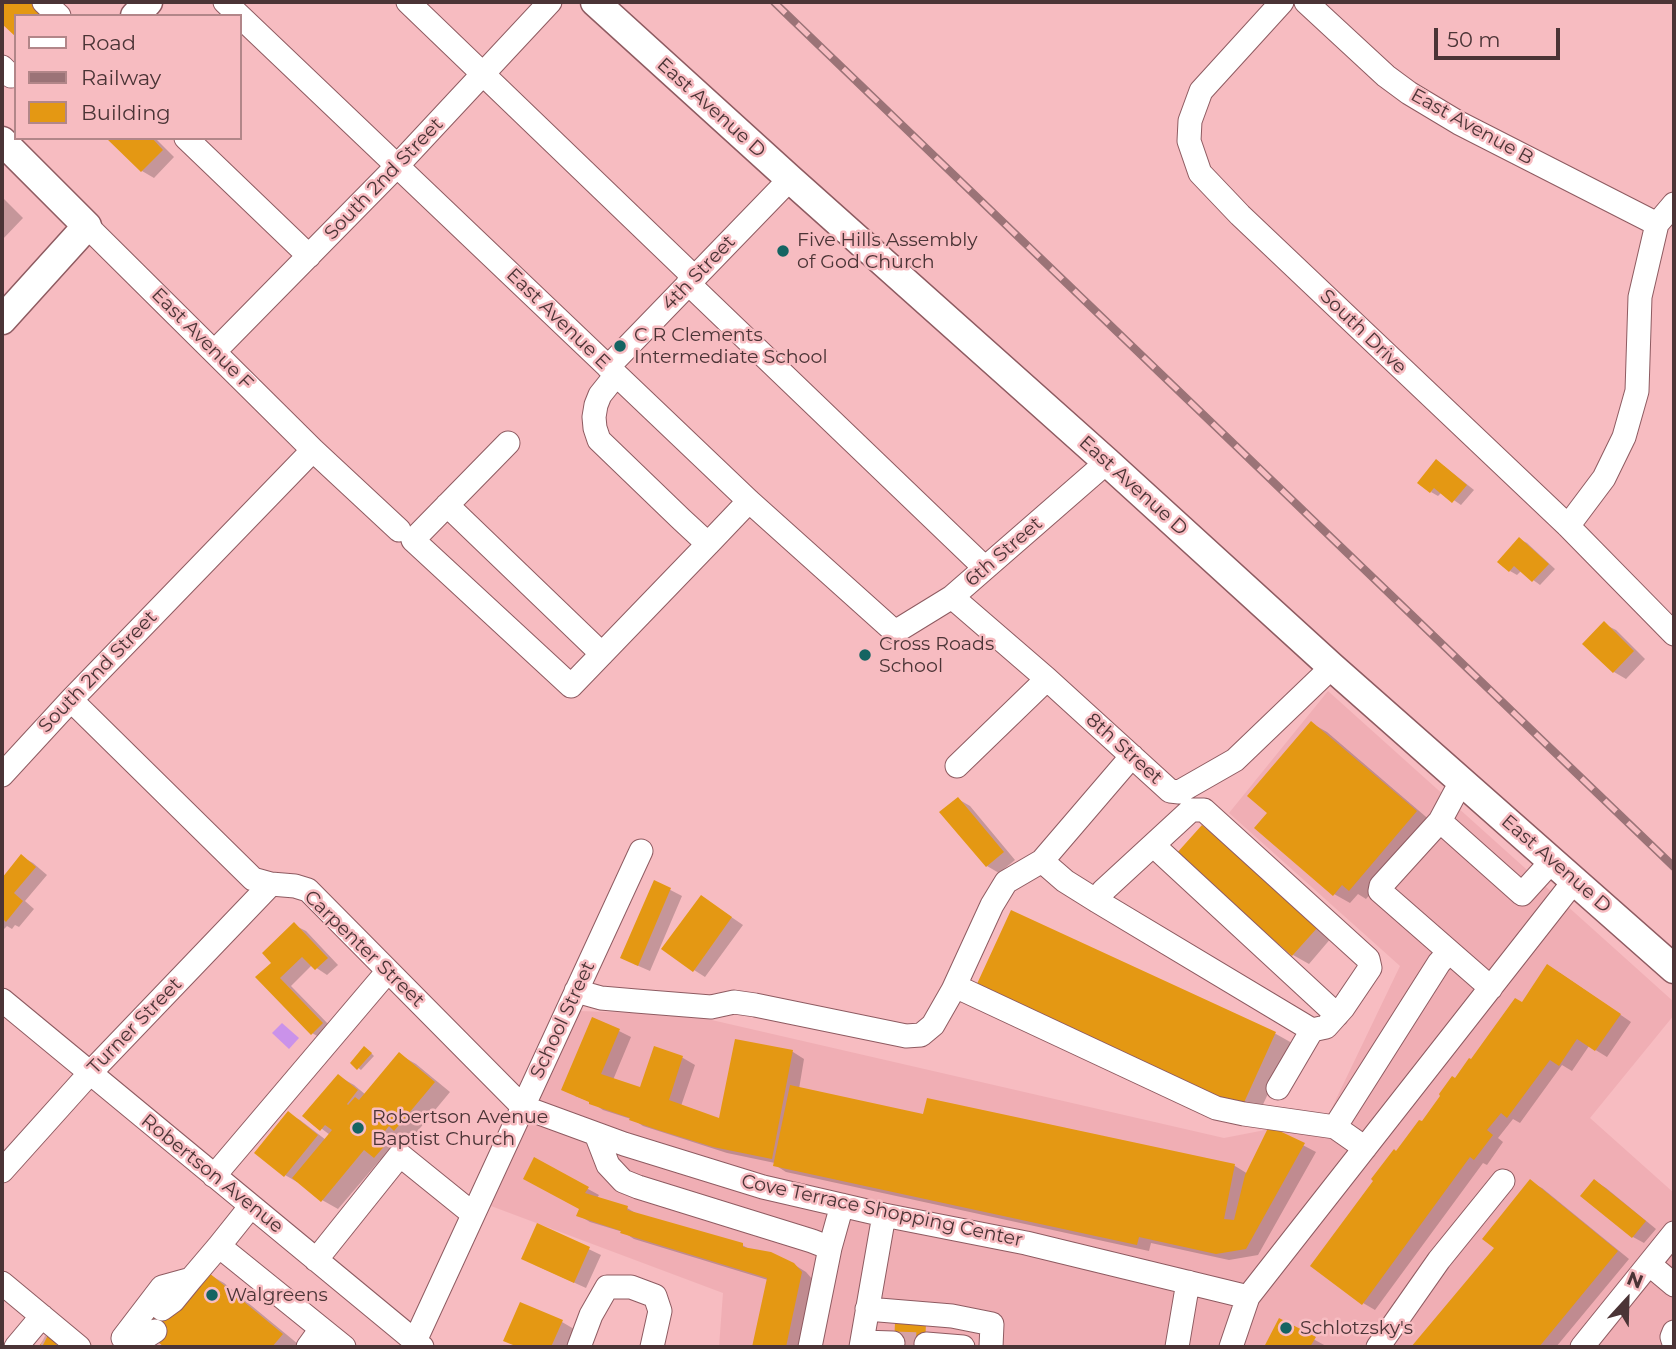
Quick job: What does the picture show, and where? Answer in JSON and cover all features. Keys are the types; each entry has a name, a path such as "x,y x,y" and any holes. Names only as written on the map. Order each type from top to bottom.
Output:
{"main road":[{"name":"East Avenue D","path":"595,2 1332,667 1674,969"},
{"name":"East Avenue F","path":"8,141 88,226"},
{"path":"2,320 88,226"}],"street":[{"path":"44,2 57,14"},
{"path":"408,2 985,568"},
{"name":"South 2nd Street","path":"214,352 397,166 550,2"},
{"name":"South Drive","path":"1282,2 1201,91 1190,121 1189,141 1200,173 1240,215 1568,526 1674,634"},
{"name":"East Avenue B","path":"1306,2 1386,76 1409,93 1459,123 1657,224"},
{"name":"East Avenue E","path":"242,18 749,501 895,632"},
{"path":"188,140 309,256"},
{"name":"4th Street","path":"708,544 599,440 594,417 596,405 612,371 691,280 790,179"},
{"path":"1568,526 1604,478 1624,437 1637,391 1640,297 1657,224 1674,204"},
{"name":"East Avenue F","path":"88,226 313,450 399,530"},
{"path":"508,443 414,540 571,686 749,501"},
{"name":"South 2nd Street","path":"2,775 313,450"},
{"name":"6th Street","path":"895,632 952,597 1107,462"},
{"path":"447,505 602,654"},
{"name":"8th Street","path":"952,597 1170,791 1179,792 1235,760 1332,667"},
{"path":"957,766 1047,679"},
{"name":"Carpenter Street","path":"71,700 253,878 308,890 523,1107"},
{"path":"576,991 601,998 636,1002 711,1007 734,1002 906,1036 921,1035 933,1025 955,986 992,905 1006,882 1042,861 1132,756"},
{"path":"1463,783 1440,821 1381,886 1380,891 1491,988"},
{"path":"1042,861 1065,881 1097,901 1312,1030 1326,1027 1370,968 1368,959 1204,810 1191,810 1103,891 1097,901"},
{"path":"1440,821 1522,894 1552,861"},
{"path":"1153,845 1337,1015"},
{"name":"School Street","path":"418,1344 473,1214 640,851"},
{"path":"1231,1347 1248,1297 1575,880"},
{"name":"Turner Street","path":"2,1171 90,1073 271,884"},
{"path":"1335,1127 1439,963 1449,952"},
{"path":"214,1176 388,971"},
{"path":"955,986 1216,1108 1335,1127 1365,1148"},
{"name":"Robertson Avenue","path":"2,1000 418,1344"},
{"path":"1278,1088 1312,1030"},
{"name":"Cove Terrace Shopping Center","path":"523,1107 624,1144 763,1187 884,1215 1026,1243 1248,1297"},
{"path":"596,1134 608,1165 622,1181 830,1248"},
{"path":"316,1260 400,1155 473,1214"},
{"path":"1378,1347 1439,1260 1503,1181"},
{"path":"810,1347 830,1248 842,1205"},
{"path":"191,1279 162,1287 123,1338 153,1327 251,1206"},
{"path":"884,1215 861,1345 893,1343"},
{"path":"1582,1347 1674,1233"},
{"path":"219,1246 315,1338 344,1347"},
{"path":"1649,1264 1674,1285"},
{"path":"1177,1347 1188,1282"},
{"path":"2,1283 79,1347"},
{"path":"579,1347 607,1287 631,1287 655,1296 660,1311 652,1347"},
{"path":"867,1309 952,1316 992,1324 991,1347"},
{"path":"27,1343 42,1316"},
{"path":"1674,1332 1674,1343"},
{"path":"926,1344 963,1347"}],"shaded area":[{"path":"1328,691 1674,1002 1674,1015 1590,1118 1674,1193 1674,1347 719,1347 723,1293 491,1206 580,1011 690,1015 1224,1138 1327,1118 1400,966 1229,813"},
{"path":"282,1023 299,1038 289,1049 272,1033"}],"building":[{"path":"2,2 30,2 43,14 14,14 14,35 2,24"},
{"path":"108,140 154,140 163,150 141,172"},
{"path":"1436,459 1467,485 1452,503 1434,488 1430,493 1417,483"},
{"path":"1519,537 1549,564 1532,582 1514,566 1509,572 1497,562"},
{"path":"1604,621 1634,651 1613,673 1582,644"},
{"path":"1311,721 1417,811 1349,891 1342,885 1333,896 1254,828 1267,813 1247,796"},
{"path":"958,797 1004,852 986,867 939,812"},
{"path":"1202,825 1318,927 1292,956 1176,854"},
{"path":"21,854 36,867 14,893 23,901 6,922 2,918 2,878"},
{"path":"654,880 671,888 638,966 620,958"},
{"path":"701,895 732,917 693,972 661,949"},
{"path":"1011,910 1276,1032 1242,1107 976,986"},
{"path":"294,922 328,958 315,970 302,957 280,978 323,1023 311,1035 255,977 271,963 262,953"},
{"path":"1547,964 1621,1014 1595,1051 1577,1039 1559,1066 1550,1060 1507,1118 1501,1113 1487,1130 1493,1135 1474,1160 1470,1157 1362,1305 1310,1266 1394,1149 1396,1151 1419,1120 1422,1121 1452,1076 1455,1078 1469,1058 1471,1059 1515,998 1522,1002"},
{"path":"592,1017 620,1029 601,1074 640,1087 654,1046 683,1056 669,1100 719,1118 735,1039 793,1050 772,1159 713,1147 658,1130 589,1104 561,1090"},
{"path":"364,1046 372,1053 357,1070 350,1063"},
{"name":"Robertson Avenue Baptist Church","path":"399,1052 435,1082 394,1131 389,1126 381,1136 388,1142 374,1158 364,1150 321,1202 292,1178 332,1130 325,1125 320,1131 302,1116 338,1074 358,1090 347,1104 355,1097 359,1100"},
{"path":"790,1085 923,1114 927,1098 1235,1164 1224,1219 1234,1220 1245,1175 1269,1126 1305,1143 1246,1249 1216,1254 1139,1237 1137,1245 773,1166"},
{"path":"288,1111 318,1135 284,1177 254,1153"},
{"path":"534,1157 589,1187 585,1193 628,1206 627,1210 743,1243 743,1247 771,1252 794,1263 802,1272 786,1347 752,1347 767,1278 620,1233 621,1231 576,1216 579,1209 523,1179"},
{"path":"1530,1179 1618,1251 1539,1347 1411,1347 1494,1248 1482,1239"},
{"path":"1594,1179 1646,1221 1632,1238 1580,1196"},
{"path":"537,1223 590,1247 574,1283 521,1259"},
{"name":"Walgreens","path":"208,1272 283,1334 272,1347 164,1347 153,1338 147,1324 161,1309 171,1317"},
{"path":"520,1302 563,1320 551,1347 518,1347 503,1341"},
{"name":"Schlotzsky's","path":"1279,1318 1316,1337 1310,1347 1264,1347"},
{"path":"895,1322 926,1323 925,1347 894,1347"},
{"path":"48,1335 58,1343 54,1347 38,1347"}],"tunnel":[{"path":"893,1343 926,1344"}],"railway":[{"path":"774,2 1674,867"}],"place":[{"name":"Five Hills Assembly of God Church","path":"783,251"},
{"name":"C R Clements Intermediate School","path":"620,346"},
{"name":"Cross Roads School","path":"865,655"},
{"name":"Robertson Avenue Baptist Church","path":"358,1128"},
{"name":"Walgreens","path":"212,1295"},
{"name":"Schlotzsky's","path":"1286,1328"}]}
